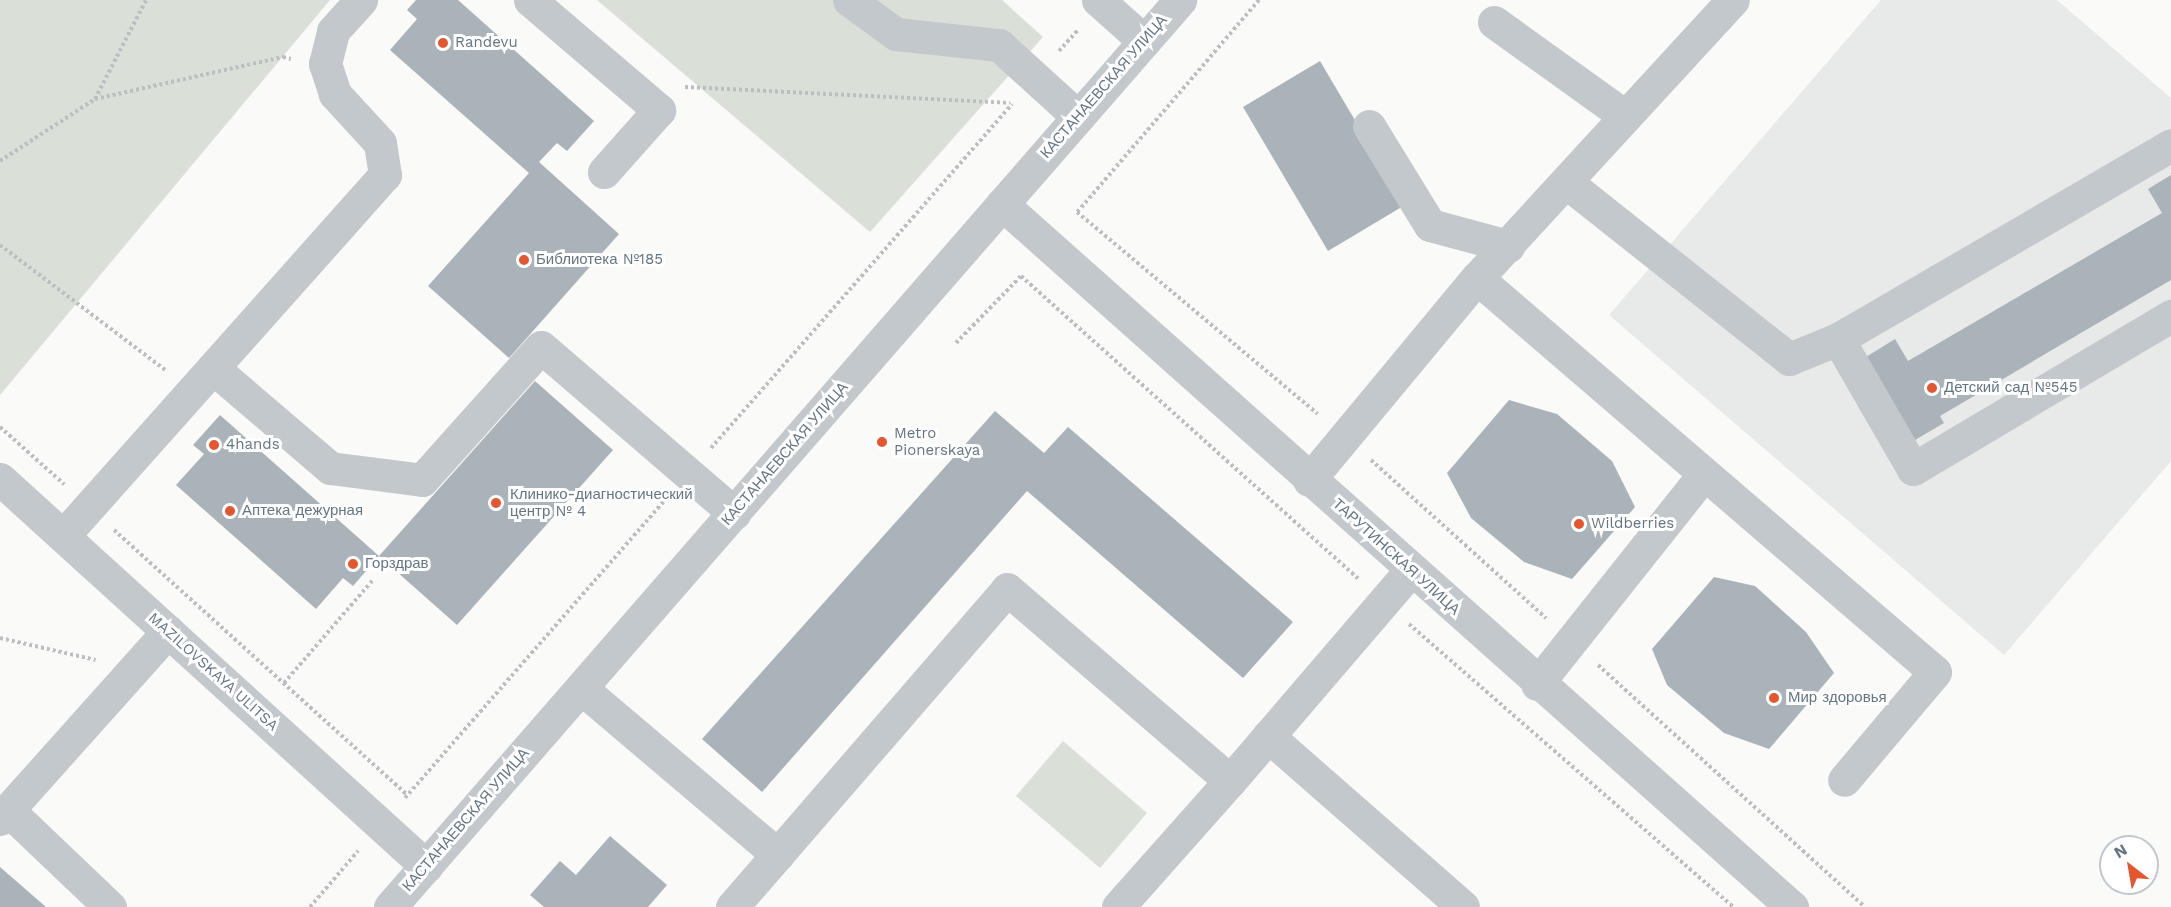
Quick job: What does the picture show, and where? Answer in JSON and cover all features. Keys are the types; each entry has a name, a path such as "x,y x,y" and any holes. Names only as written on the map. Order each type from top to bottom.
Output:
{"street":[{"path":"63,536 385,175 381,143 335,94 325,64 333,31 361,0"},
{"path":"530,0 659,110 604,172"},
{"path":"849,0 896,34 999,45 1077,117"},
{"path":"1098,0 1144,40"},
{"name":"КАСТАНАЕВСКАЯ УЛИЦА","path":"390,907 1180,0"},
{"path":"1309,480 1343,436 1477,279 1733,0"},
{"path":"1494,22 1625,117"},
{"path":"1369,126 1430,225 1508,246"},
{"path":"1566,182 1789,359 1838,339 2171,145"},
{"name":"ТАРУТИНСКАЯ УЛИЦА","path":"1002,204 1778,903"},
{"path":"1477,279 1935,672 1844,780"},
{"path":"1838,339 1913,469 2171,316"},
{"path":"203,379 330,468 422,480 541,347 734,513"},
{"path":"1537,684 1704,474"},
{"name":"MAZILOVSKAYA ULITSA","path":"0,479 426,866"},
{"path":"1118,907 1230,781 1411,570"},
{"path":"732,907 1007,589 1230,781"},
{"path":"110,907 4,814 55,777 168,631"},
{"path":"581,688 778,855"},
{"path":"1268,736 1463,907"}],"path":[{"path":"95,99 146,0"},
{"path":"1259,0 1077,212 1343,436 1865,907"},
{"path":"0,161 95,99 283,57 325,64"},
{"path":"631,84 1013,103"},
{"path":"0,245 203,379"},
{"path":"956,343 1021,276 1384,602 1733,907"},
{"path":"0,427 407,795"},
{"path":"284,683 372,581"},
{"path":"0,639 101,661"}],"shaded area":[{"path":"0,0 330,0 0,395"},
{"path":"597,0 1002,0 1043,37 870,232"},
{"name":"Детский сад №545","path":"1881,0 2057,0 2171,98 2171,461 2004,655 1609,315"},
{"path":"1063,741 1147,813 1100,868 1016,796"}],"building":[{"path":"416,0 458,0 594,121 567,151 557,143 539,162 619,234 509,358 428,286 529,173 390,50 417,19 407,10"},
{"path":"1320,61 1405,205 1328,251 1243,107"},
{"path":"2171,175 2171,280 1940,416 1944,423 1915,440 1866,357 1895,339 1908,361 2162,213 2148,189"},
{"name":"Клинико-диагностический центр № 4","path":"535,381 613,450 457,625 379,556"},
{"path":"1509,400 1557,414 1612,461 1635,507 1572,579 1524,562 1471,518 1447,473"},
{"path":"995,411 1044,453 1068,427 1293,622 1243,678 1027,491 762,792 702,739"},
{"path":"220,415 379,556 353,586 343,578 316,609 176,485 204,454 193,445"},
{"path":"1714,577 1755,586 1806,632 1834,673 1769,749 1724,733 1667,685 1652,649"},
{"path":"610,836 667,885 648,907 544,907 530,895 560,861 576,875"},
{"path":"0,867 46,907 0,907"}],"place":[{"name":"Randevu","path":"443,43"},
{"name":"Библиотека №185","path":"524,260"},
{"name":"Детский сад №545","path":"1932,388"},
{"name":"Metro Pionerskaya","path":"882,442"},
{"name":"4hands","path":"214,445"},
{"name":"Клинико-диагностический центр № 4","path":"496,503"},
{"name":"Аптека дежурная","path":"230,511"},
{"name":"Wildberries","path":"1579,524"},
{"name":"Горздрав","path":"353,564"},
{"name":"Мир здоровья","path":"1774,698"}]}
